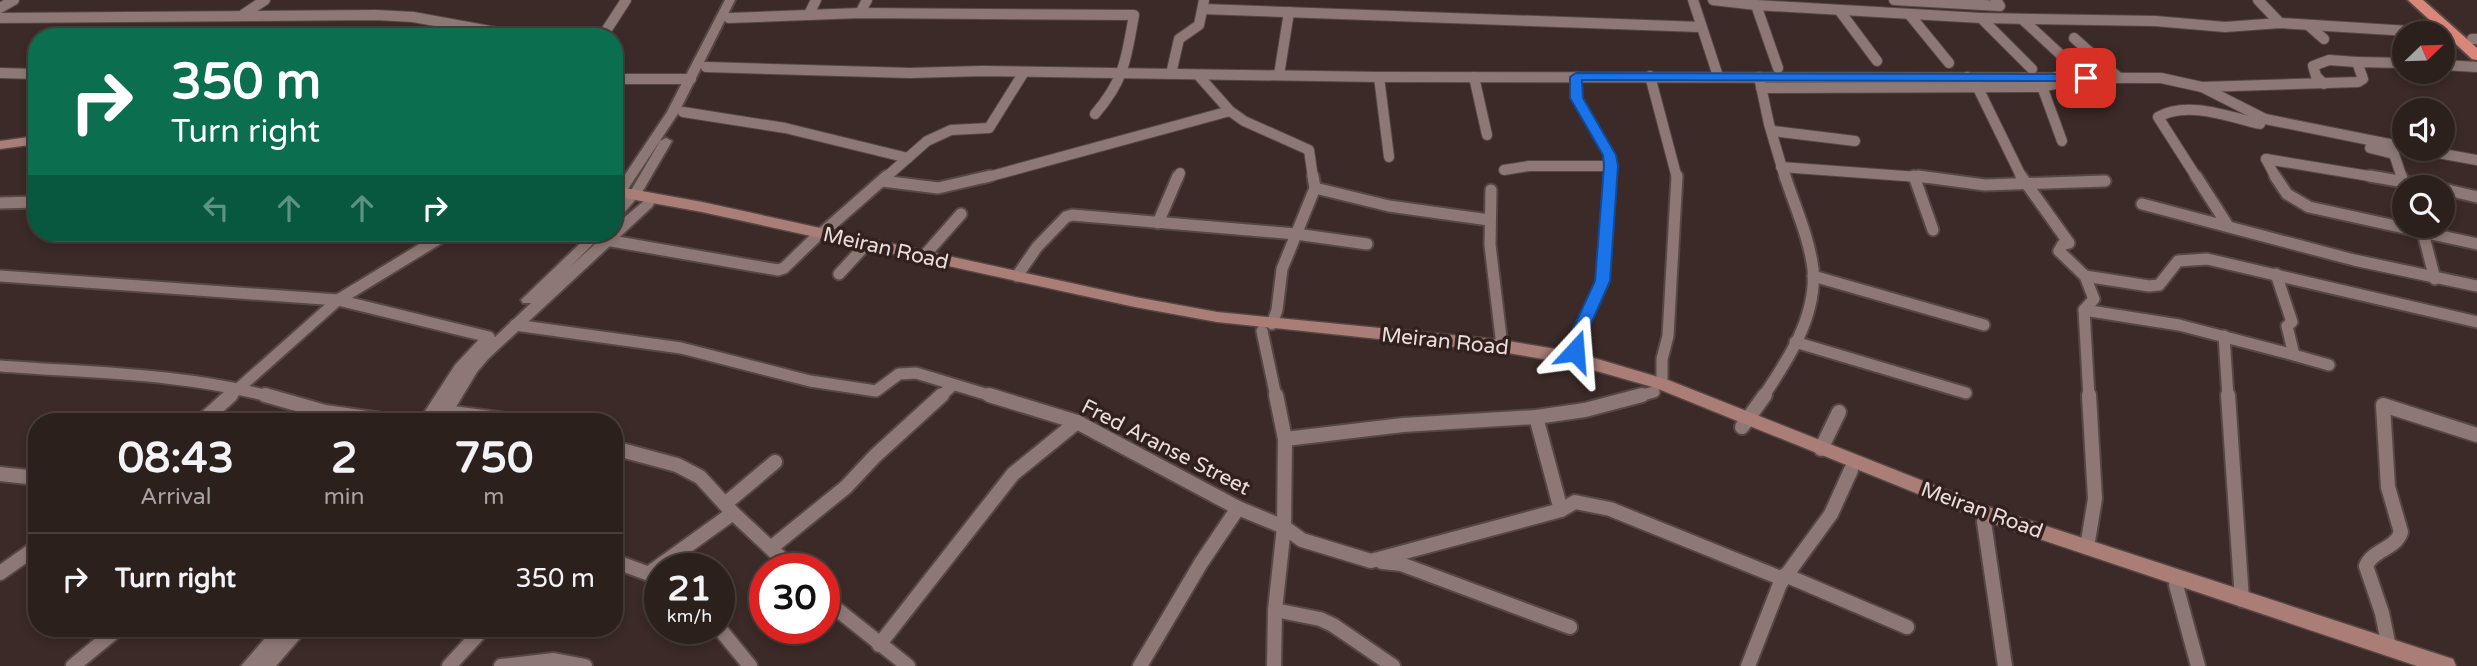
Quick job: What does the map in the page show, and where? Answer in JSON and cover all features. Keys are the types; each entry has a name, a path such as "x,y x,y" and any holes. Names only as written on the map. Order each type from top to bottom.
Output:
{"highway":[{"path":"2415,0 2434,21"},
{"path":"2428,0 2475,40"},
{"path":"2455,40 2477,55"}],"main road":[{"path":"0,143 28,139"},
{"name":"Meiran Road","path":"627,196 1267,328 1544,361 1658,388"},
{"name":"Meiran Road","path":"818,236 862,249 1172,319 1502,346 1574,358 1658,388 1851,470 1984,522 2415,666"},
{"name":"Meiran Road","path":"1745,423 1821,449 1987,514 2445,666"}],"street":[{"path":"0,8 14,0"},
{"path":"244,15 265,0"},
{"path":"608,28 626,0"},
{"path":"627,196 691,79 730,0"},
{"path":"627,196 682,112 738,0"},
{"path":"809,14 816,0"},
{"path":"860,13 867,0"},
{"path":"1693,0 1718,76"},
{"path":"1713,0 1756,5 1981,18 2155,21 2225,27 2280,23 2392,30"},
{"path":"1894,0 2000,6 1996,0"},
{"path":"2258,0 2280,23"},
{"path":"1171,74 1179,39 1199,25 1204,5 1289,12 1700,27"},
{"path":"1756,5 1779,68"},
{"path":"1839,10 1877,61"},
{"path":"729,18 809,14 1067,11 1136,16 1124,74 1113,93 1095,114"},
{"path":"1284,79 1289,12"},
{"path":"1909,14 1949,63"},
{"path":"0,18 396,16 469,28"},
{"path":"1981,18 2038,78 2062,141"},
{"path":"2022,19 2086,78"},
{"path":"2308,25 2324,39"},
{"path":"2074,38 2119,78"},
{"path":"2324,84 2314,71 2313,66 2318,62 2332,60 2392,63"},
{"path":"2202,88 2358,82 2363,79 2357,62"},
{"path":"2455,65 2477,66"},
{"path":"706,67 910,73 1171,74 1284,79 1718,76 1760,83 1978,89 2038,78"},
{"path":"623,237 772,269 784,268 927,141 946,131 989,128 1024,72"},
{"path":"0,73 28,74"},
{"path":"1198,75 1230,111 1256,128 1309,150 1315,188 1282,270 1277,310 1267,328 1285,439 1284,527 1275,610 1274,666"},
{"path":"1285,439 1403,425 1536,417 1585,410 1658,388 1668,336 1677,177 1650,76"},
{"path":"1379,77 1389,156"},
{"path":"1474,77 1487,135"},
{"path":"1574,358 1578,335 1603,281 1611,166 1609,155 1577,98 1576,77"},
{"path":"1967,77 1978,89 2025,185 2069,243 2063,244 2059,251 2085,276 2094,299 2084,310 2095,499 2087,547"},
{"path":"1760,83 1967,77 2038,78 2054,84 2056,77 2161,78 2202,88 2256,117 2392,149"},
{"path":"623,79 691,79"},
{"path":"1745,423 1779,374 1811,300 1812,276 1806,242 1781,167 1760,83"},
{"path":"2228,226 2158,117 2162,113 2179,110 2206,113 2392,149"},
{"path":"882,181 938,188 955,186 1230,111"},
{"path":"682,112 785,128 908,158"},
{"path":"1773,131 1855,141"},
{"path":"2455,156 2477,160"},
{"path":"2392,182 2266,159 2280,189 2296,202 2322,211 2392,224"},
{"path":"2444,161 2477,167"},
{"path":"1504,170 1529,166 1611,166"},
{"path":"1781,167 1914,176 1985,185 2105,181"},
{"path":"1158,223 1180,173"},
{"path":"1914,176 1933,230"},
{"path":"1315,188 1389,206 1489,220"},
{"path":"1491,190 1489,220 1502,346"},
{"path":"2455,192 2477,197"},
{"path":"0,204 28,202"},
{"path":"2143,204 2435,279 2477,286"},
{"path":"924,256 961,214"},
{"path":"1017,276 1037,247 1066,217 1072,215 1296,234 1367,244"},
{"path":"2424,238 2435,279"},
{"path":"2453,238 2477,244"},
{"path":"211,413 338,300 433,242"},
{"path":"431,413 460,368 489,337 599,242"},
{"path":"444,413 472,369 600,242"},
{"path":"839,274 862,249"},
{"path":"2085,276 2159,285 2174,263 2196,258 2276,274 2477,323"},
{"path":"2276,274 2292,321 2287,326 2294,355"},
{"path":"0,275 338,300 489,337"},
{"path":"1812,276 1984,326"},
{"path":"2084,310 2163,321 2329,365"},
{"name":"Fred Aranse Street","path":"514,325 681,348 847,388 876,391 899,373 907,372 953,385 1077,422 1238,508 1284,527 1301,540 1371,561 1402,564 1570,627"},
{"path":"2224,336 2242,600"},
{"path":"1795,342 1966,393"},
{"path":"0,366 189,381 239,388 306,408 338,413"},
{"path":"772,547 846,487 875,456 953,385"},
{"path":"2389,647 2382,613 2366,566 2368,560 2395,543 2401,533 2388,486 2383,405 2477,435"},
{"path":"1821,449 1839,412"},
{"path":"1536,417 1561,510"},
{"path":"879,645 1013,474 1077,422"},
{"path":"623,451 690,470 701,477 729,508 778,553"},
{"path":"679,553 775,462"},
{"path":"1748,666 1784,577 1827,523 1845,492 1851,470"},
{"path":"0,474 28,477"},
{"path":"1371,561 1561,510 1575,502 1599,506 1907,627"},
{"path":"1140,666 1201,563 1238,508"},
{"path":"1984,522 2005,666"},
{"path":"0,573 28,553"},
{"path":"623,564 644,571"},
{"path":"2176,585 2199,666"},
{"path":"1275,610 1320,619 1333,625 1393,666"},
{"path":"840,612 908,666"},
{"path":"73,666 108,637"},
{"path":"250,666 277,637"},
{"path":"265,666 292,637"},
{"path":"449,666 476,637"},
{"path":"732,644 750,666"},
{"path":"501,666 533,660 569,661 585,666"}],"route":[{"path":"1575,351 1578,335 1603,281 1611,166 1609,155 1577,98 1576,77 2086,78"}]}
